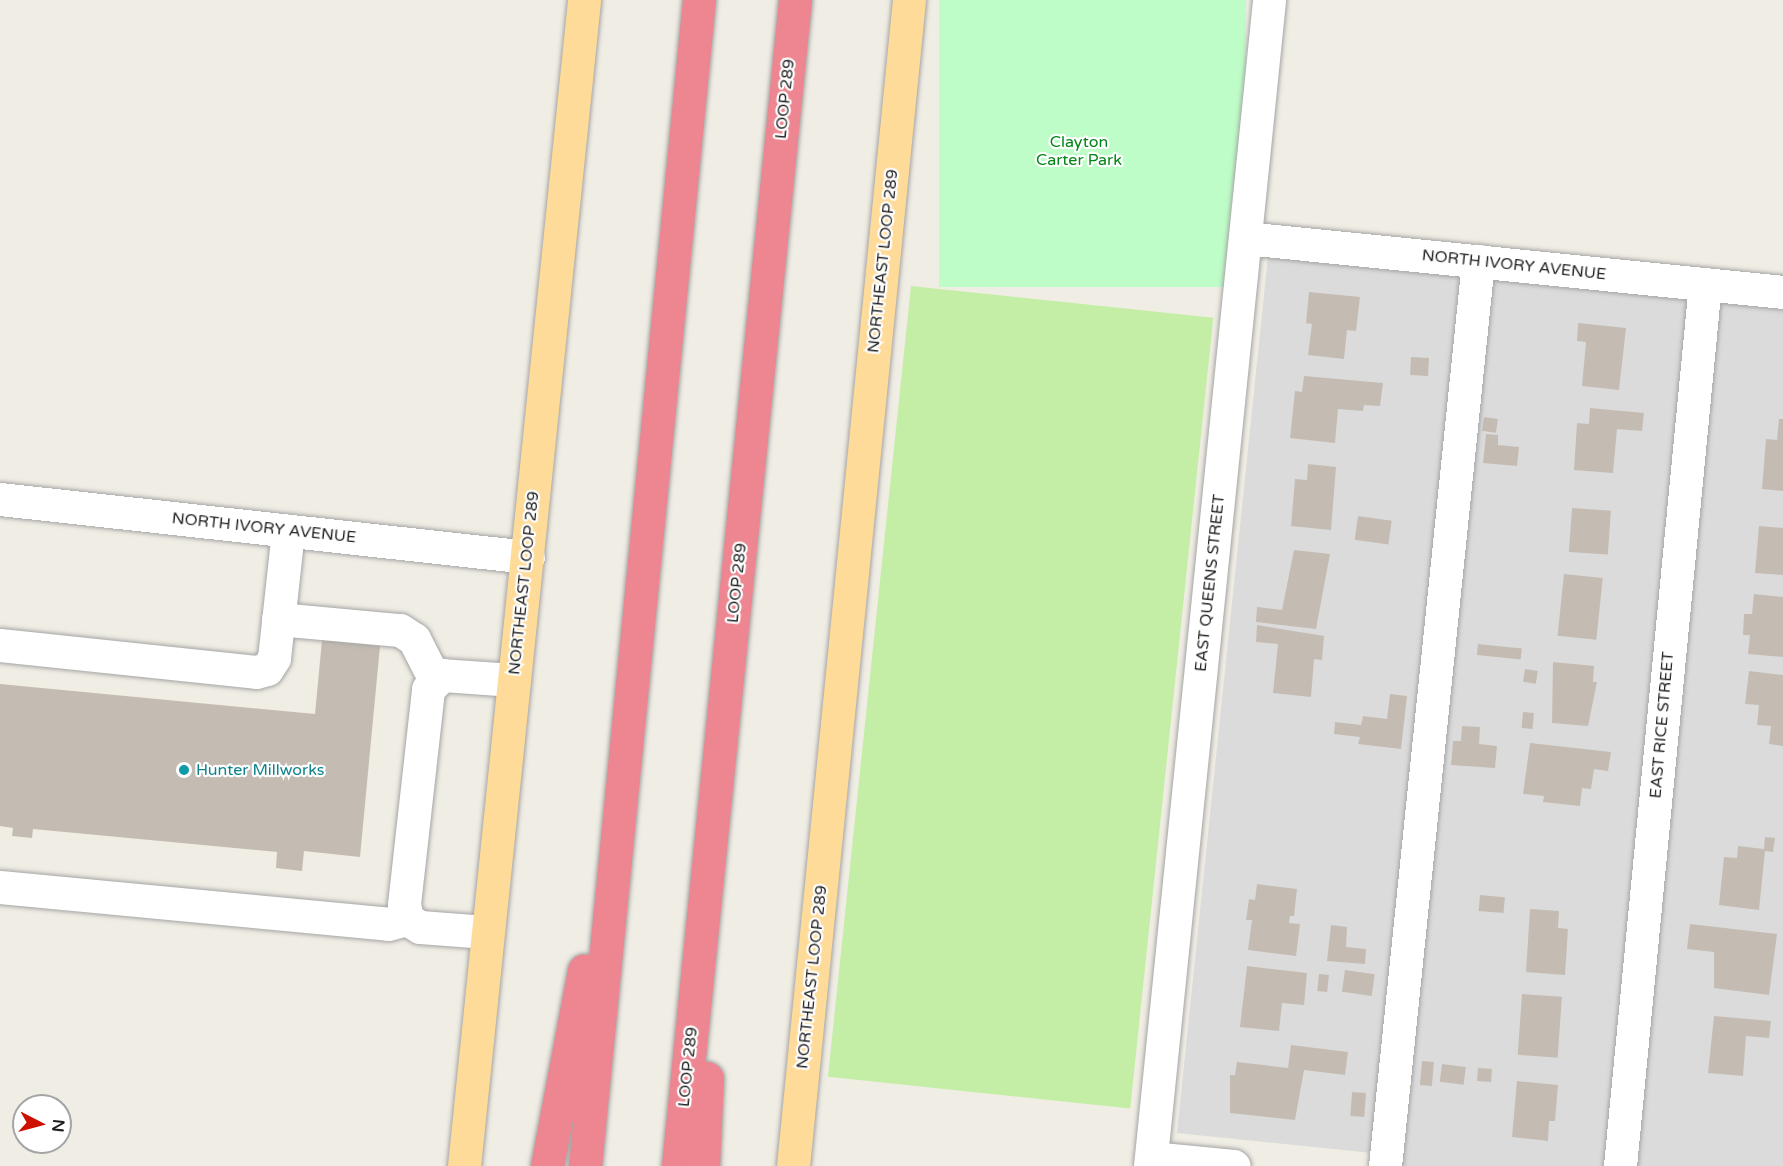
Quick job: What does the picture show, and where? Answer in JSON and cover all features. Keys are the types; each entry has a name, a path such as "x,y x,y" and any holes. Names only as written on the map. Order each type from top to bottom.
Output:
{"highway":[{"path":"585,1166 699,0"},
{"name":"LOOP 289","path":"678,1166 795,0"},
{"path":"703,1166 721,737"},
{"path":"548,1166 623,765"}],"main road":[{"name":"NORTHEAST LOOP 289","path":"464,1166 486,932 528,556 584,0"},
{"name":"NORTHEAST LOOP 289","path":"793,1166 909,0"}],"street":[{"name":"EAST QUEENS STREET","path":"1151,1162 1269,0"},
{"name":"NORTH IVORY AVENUE","path":"1245,238 1783,292"},
{"path":"1385,1166 1478,261"},
{"name":"EAST RICE STREET","path":"1620,1166 1705,284"},
{"name":"NORTH IVORY AVENUE","path":"0,499 528,556"},
{"path":"0,645 256,672 267,669 274,658 288,531"},
{"path":"278,619 400,630 414,639 435,680"},
{"path":"407,919 404,904 428,689 442,675 514,680"},
{"path":"0,887 388,924 407,919 420,927 486,932"},
{"path":"1151,1162 1234,1166"}],"shaded area":[{"path":"1268,256 1783,309 1783,1166 1401,1166 1401,1156 1177,1133"}],"green space":[{"name":"Clayton Carter Park","path":"939,0 1246,0 1246,287 939,287"},
{"path":"911,286 1213,318 1130,1108 828,1077"}],"building":[{"path":"1309,292 1360,297 1356,331 1347,330 1344,359 1308,355 1312,324 1306,323"},
{"path":"1578,323 1626,328 1619,390 1582,386 1586,342 1577,341"},
{"path":"1411,357 1429,358 1428,376 1410,375"},
{"path":"1304,376 1383,383 1380,406 1364,405 1363,411 1338,409 1335,443 1290,438 1295,391 1302,392"},
{"path":"1590,408 1644,413 1642,431 1617,429 1613,473 1574,470 1577,423 1589,424"},
{"path":"1484,417 1498,419 1496,433 1482,431"},
{"path":"1779,419 1783,419 1783,491 1762,489 1766,439 1777,440"},
{"path":"1486,434 1498,435 1498,445 1519,447 1517,466 1483,463"},
{"path":"1308,464 1336,467 1331,530 1291,526 1295,479 1307,480"},
{"path":"1572,508 1611,511 1608,555 1569,552"},
{"path":"1358,516 1392,521 1388,544 1355,540"},
{"path":"1759,526 1783,528 1783,575 1755,573"},
{"path":"1294,550 1330,554 1316,629 1256,622 1257,607 1282,610"},
{"path":"1564,574 1603,578 1596,640 1558,636"},
{"path":"1754,594 1783,597 1783,657 1748,654 1750,635 1743,635 1744,614 1752,614"},
{"path":"1257,625 1324,636 1322,660 1314,659 1311,697 1273,693 1278,644 1256,642"},
{"name":"Hunter Millworks","path":"322,640 380,646 360,857 304,851 302,871 276,868 277,852 33,829 32,838 12,836 13,828 0,826 0,684 315,714"},
{"path":"1478,644 1522,649 1521,660 1477,655"},
{"path":"1553,662 1594,666 1593,682 1597,682 1588,726 1552,723"},
{"path":"1525,669 1538,671 1536,684 1523,682"},
{"path":"1749,671 1783,675 1783,746 1769,744 1771,726 1757,725 1759,705 1745,704"},
{"path":"1390,694 1407,696 1401,749 1358,744 1360,737 1334,734 1335,722 1361,725 1363,716 1387,719"},
{"path":"1523,712 1534,713 1533,729 1522,728"},
{"path":"1462,726 1480,727 1479,744 1497,746 1495,768 1451,765 1453,741 1461,741"},
{"path":"1530,743 1611,752 1608,771 1594,769 1591,789 1582,788 1580,806 1543,802 1544,796 1523,794"},
{"path":"1765,837 1775,838 1773,852 1765,851 1759,910 1719,905 1724,857 1737,858 1738,846 1764,849"},
{"path":"1257,884 1297,889 1294,916 1290,916 1289,923 1300,924 1296,956 1248,950 1252,920 1246,920 1249,899 1255,900"},
{"path":"1480,895 1505,897 1504,913 1479,911"},
{"path":"1530,909 1559,911 1558,928 1568,929 1565,975 1526,972"},
{"path":"1690,924 1777,934 1769,995 1714,988 1714,952 1687,949"},
{"path":"1331,925 1347,927 1346,947 1366,949 1365,964 1327,961"},
{"path":"1247,966 1307,973 1304,1005 1282,1003 1279,1031 1240,1027"},
{"path":"1345,970 1375,974 1372,996 1342,992"},
{"path":"1319,974 1329,975 1327,992 1317,991"},
{"path":"1522,994 1562,997 1558,1058 1518,1055"},
{"path":"1714,1016 1771,1021 1769,1038 1746,1036 1743,1076 1708,1073"},
{"path":"1291,1045 1348,1052 1345,1075 1304,1070 1295,1120 1230,1113 1230,1075 1235,1075 1237,1062 1288,1068"},
{"path":"1422,1061 1434,1062 1432,1086 1420,1085"},
{"path":"1442,1064 1466,1067 1464,1085 1440,1082"},
{"path":"1478,1068 1492,1069 1491,1082 1477,1081"},
{"path":"1517,1081 1558,1085 1555,1121 1549,1121 1548,1141 1512,1137"},
{"path":"1352,1092 1366,1093 1364,1117 1350,1116"}],"place":[{"name":"Hunter Millworks","path":"184,770"}]}
